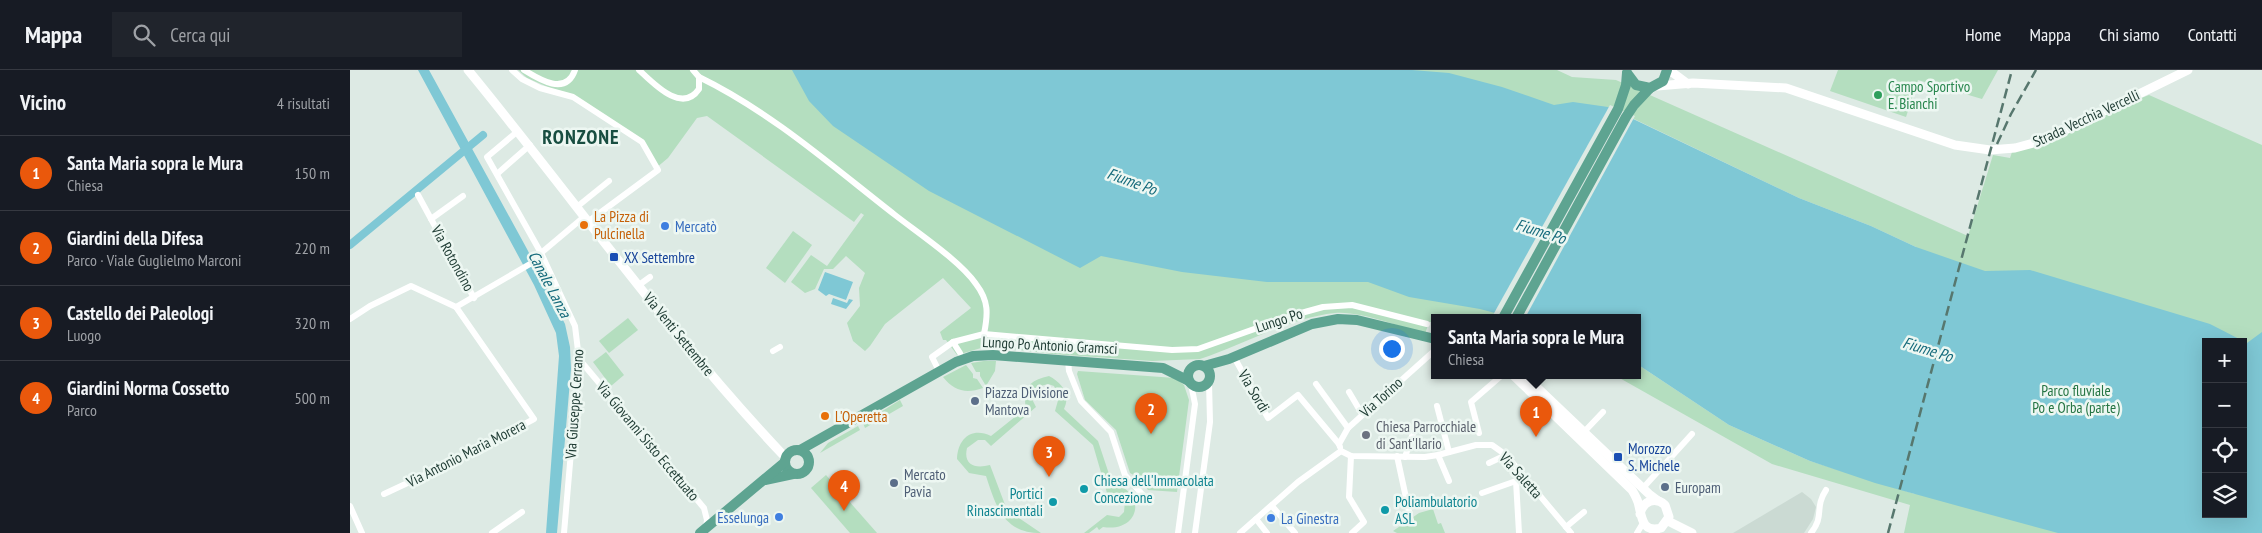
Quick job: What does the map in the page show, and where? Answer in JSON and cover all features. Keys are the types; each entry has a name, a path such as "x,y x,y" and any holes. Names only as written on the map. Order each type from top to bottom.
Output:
{"main road":[{"name":"Via Venti Settembre","path":"468,70 530,145 704,366 785,460"},
{"path":"1518,314 1626,118 1650,90 1663,81 1668,70 1688,84"},
{"name":"Strada Vecchia Vercelli","path":"1650,90 1688,84 1786,88 1956,146 1990,150 2015,148 2045,140 2188,70"},
{"path":"1627,72 1636,85 1650,90"},
{"path":"1505,314 1618,109 1626,86 1627,72"},
{"path":"1231,358 1200,388 1189,382 1188,374 1191,368 1197,365 1204,366 1231,358 1312,324 1338,318 1357,320 1431,338"},
{"path":"1401,332 1431,345"},
{"name":"Lungo Po Antonio Gramsci","path":"800,450 940,371 973,356 993,355 1068,360 1169,370 1191,368"},
{"path":"1204,366 1209,372 1209,380"},
{"name":"Lungo Po Antonio Gramsci","path":"1169,370 1189,382"},
{"path":"1517,379 1632,490 1639,504 1640,514 1646,527 1652,531 1661,528 1668,521 1668,508 1643,488 1528,379"},
{"name":"Lungo Po Antonio Gramsci","path":"809,459 829,434"},
{"path":"703,530 754,486 764,480 793,450 800,450 809,459 806,471 800,474 764,480"},
{"path":"785,460 787,469 793,474"},
{"path":"1640,514 1644,504 1658,500"},
{"path":"1668,521 1692,533"}],"street":[{"name":"Via Rotondino","path":"350,318 411,286 456,306 474,298 540,257 587,218 658,170 642,142 573,97 540,88 512,70"},
{"path":"524,70 544,82 558,85 568,82 575,70"},
{"path":"639,70 672,97 685,100 691,98 699,89 699,77"},
{"path":"693,70 699,77 760,112 935,246 967,273 984,298 988,316 984,334"},
{"name":"Via Giuseppe Cerrano","path":"518,131 487,157 575,326 579,359 564,533"},
{"path":"496,174 530,145"},
{"path":"578,206 609,181"},
{"name":"Via Rotondino","path":"418,195 474,298"},
{"name":"Via Rotondino","path":"431,219 463,196"},
{"path":"639,285 650,277"},
{"name":"Lungo Po","path":"940,371 932,357 953,342 984,334 1051,343 1132,349 1198,349 1294,315 1323,307 1342,305 1352,305 1427,324"},
{"name":"Via Antonio Maria Morera","path":"384,494 461,458 534,419 456,306"},
{"path":"953,342 960,353"},
{"path":"773,351 780,347"},
{"name":"Via Torino","path":"1340,448 1348,428 1431,354"},
{"name":"Via Sordi","path":"1231,358 1268,418 1298,395 1340,448"},
{"name":"Via Giovanni Sisto Eccettuato","path":"579,359 704,508 707,520 703,530"},
{"path":"1068,360 1081,401 1112,432 1125,475 1149,502"},
{"path":"1481,439 1471,402 1498,379"},
{"path":"1195,533 1210,422 1209,380"},
{"path":"1178,533 1194,417 1194,396 1189,382"},
{"path":"1316,384 1348,428"},
{"path":"1348,392 1362,414"},
{"path":"1437,406 1449,452"},
{"path":"1584,432 1603,412"},
{"path":"1405,457 1413,433"},
{"path":"1643,488 1692,434"},
{"name":"Via Saletta","path":"1340,448 1351,456 1389,455 1405,457 1438,455 1481,439 1506,456 1571,533"},
{"path":"1240,533 1340,448"},
{"path":"1438,455 1449,481"},
{"path":"1351,456 1350,497 1364,522 1352,533"},
{"path":"1397,456 1411,521"},
{"path":"1489,463 1506,456"},
{"path":"1482,493 1524,478"},
{"path":"1516,481 1520,533"},
{"path":"1811,533 1819,524 1819,500 1826,490"},
{"path":"350,506 362,533"},
{"path":"1272,506 1295,533"},
{"path":"492,533 522,512"},
{"path":"1566,527 1584,512"},
{"path":"1256,519 1267,533"},
{"path":"1636,533 1643,523"}],"shaded area":[{"path":"1802,492 1811,499 1816,507 1813,519 1804,533 1733,533"}],"green space":[{"name":"Parco fluviale Po e Orba (parte)","path":"518,70 1557,70 1572,77 1616,80 1968,236 1993,155 2010,158 2013,149 2149,95 2262,145 2262,533 1904,533 1910,505 1772,464 1621,379 1641,379 1641,367 1729,425 1810,461 1915,494 1916,247 1871,226 1799,198 1609,107 1516,314 1431,314 1431,322 1429,322 1425,334 1357,314 1335,313 1300,320 1200,359 1152,361 1053,354 988,346 957,355 946,340 943,340 940,332 971,308 943,278 885,324 865,351 853,341 847,323 860,306 859,288 865,273 846,256 833,269 824,269 815,289 805,293 791,282 811,255 827,266 864,215 861,213 854,222 707,116 697,118 668,158 656,168 644,142 578,100 527,78"},
{"name":"Campo Sportivo E. Bianchi","path":"1838,70 1998,70 1982,99 1918,80 1906,117 1830,91"},
{"path":"793,231 812,245 785,283 766,268"},
{"path":"628,318 638,330 609,353 599,341"},
{"path":"606,352 624,375 611,386 593,362"},
{"path":"996,361 995,371 986,386 980,376 980,372 976,372 971,363"},
{"path":"966,365 973,374 973,378 977,379 983,388 971,391 961,390 947,382 943,377"},
{"path":"1078,371 1175,378 1184,385 1189,400 1177,492 1148,490 1139,478 1130,473 1116,430 1085,400 1077,374"},
{"path":"1049,376 1058,382 1066,394 1064,409 1098,441 1112,483 1123,488 1131,495 1135,502 1135,511 1132,518 1125,524 1115,527 1103,527 1099,530 1097,527 1089,533 1084,533 1107,515 1119,517 1124,512 1125,501 1117,494 1107,493 1093,445 1055,411 1059,397 1054,386 1048,384 1037,387 1031,397 1036,407 991,446 985,440 978,440 967,448 966,454 969,462 975,466 990,465 1007,510 1041,533 1028,532 1010,523 1003,516 993,498 986,476 969,473 957,459 960,445 967,436 978,433 991,436 1026,408 1025,396 1029,386 1036,380"},
{"path":"900,400 903,406 865,428 863,423"},
{"path":"858,426 860,430 820,453 828,443"},
{"path":"826,475 877,533 850,533 811,488"},
{"path":"1433,509 1438,524 1441,523 1445,533 1397,533 1393,531 1419,513"}],"water":[{"path":"418,70 429,70 527,249 565,324 570,347 571,369 557,533 546,533 559,356 556,333 534,285"},
{"name":"Fiume Po","path":"792,70 1412,70 1449,73 1502,87 1554,105 1573,102 1608,107 1799,198 1871,226 1916,247 1985,271 2030,270 2210,324 2237,338 2202,338 2202,518 2247,518 2247,343 2262,332 2262,533 2058,533 1875,483 1810,461 1729,425 1641,367 1641,314 1499,314 1409,297 1368,282 1267,282 1182,272 1101,256 1080,268 929,191 833,126 809,101"},
{"path":"825,272 853,282 846,300 829,294 826,296 818,290"},
{"path":"833,298 847,303 849,299 853,300 846,309 831,304"}],"pier":[{"path":"1610,105 1635,116 1527,314 1494,314"}],"waterway":[{"path":"350,245 483,135"}],"railway":[{"path":"1888,533 2012,70"},
{"path":"1997,144 2011,114 2036,70"}],"place":[{"name":"Campo Sportivo E. Bianchi","path":"1878,95"},
{"name":"La Pizza di Pulcinella","path":"584,225"},
{"name":"Mercatò","path":"665,226"},
{"name":"XX Settembre","path":"614,257"},
{"name":"Piazza Divisione Mantova","path":"975,401"},
{"name":"L'Operetta","path":"825,416"},
{"name":"Giardini della Difesa","path":"1151,434"},
{"name":"Chiesa Parrocchiale di Sant'Ilario","path":"1366,435"},
{"name":"Santa Maria sopra le Mura","path":"1536,437"},
{"name":"Morozzo S. Michele","path":"1618,457"},
{"name":"Castello dei Paleologi","path":"1049,477"},
{"name":"Mercato Pavia","path":"894,483"},
{"name":"Europam","path":"1665,487"},
{"name":"Chiesa dell'Immacolata Concezione","path":"1084,489"},
{"name":"Portici Rinascimentali","path":"1053,502"},
{"name":"Poliambulatorio ASL","path":"1385,510"},
{"name":"Giardini Norma Cossetto","path":"844,511"},
{"name":"Esselunga","path":"779,517"},
{"name":"La Ginestra","path":"1271,518"}],"district":[{"name":"RONZONE","path":"581,137"}],"water label":[{"name":"Canale Lanza","path":"550,284"}]}
